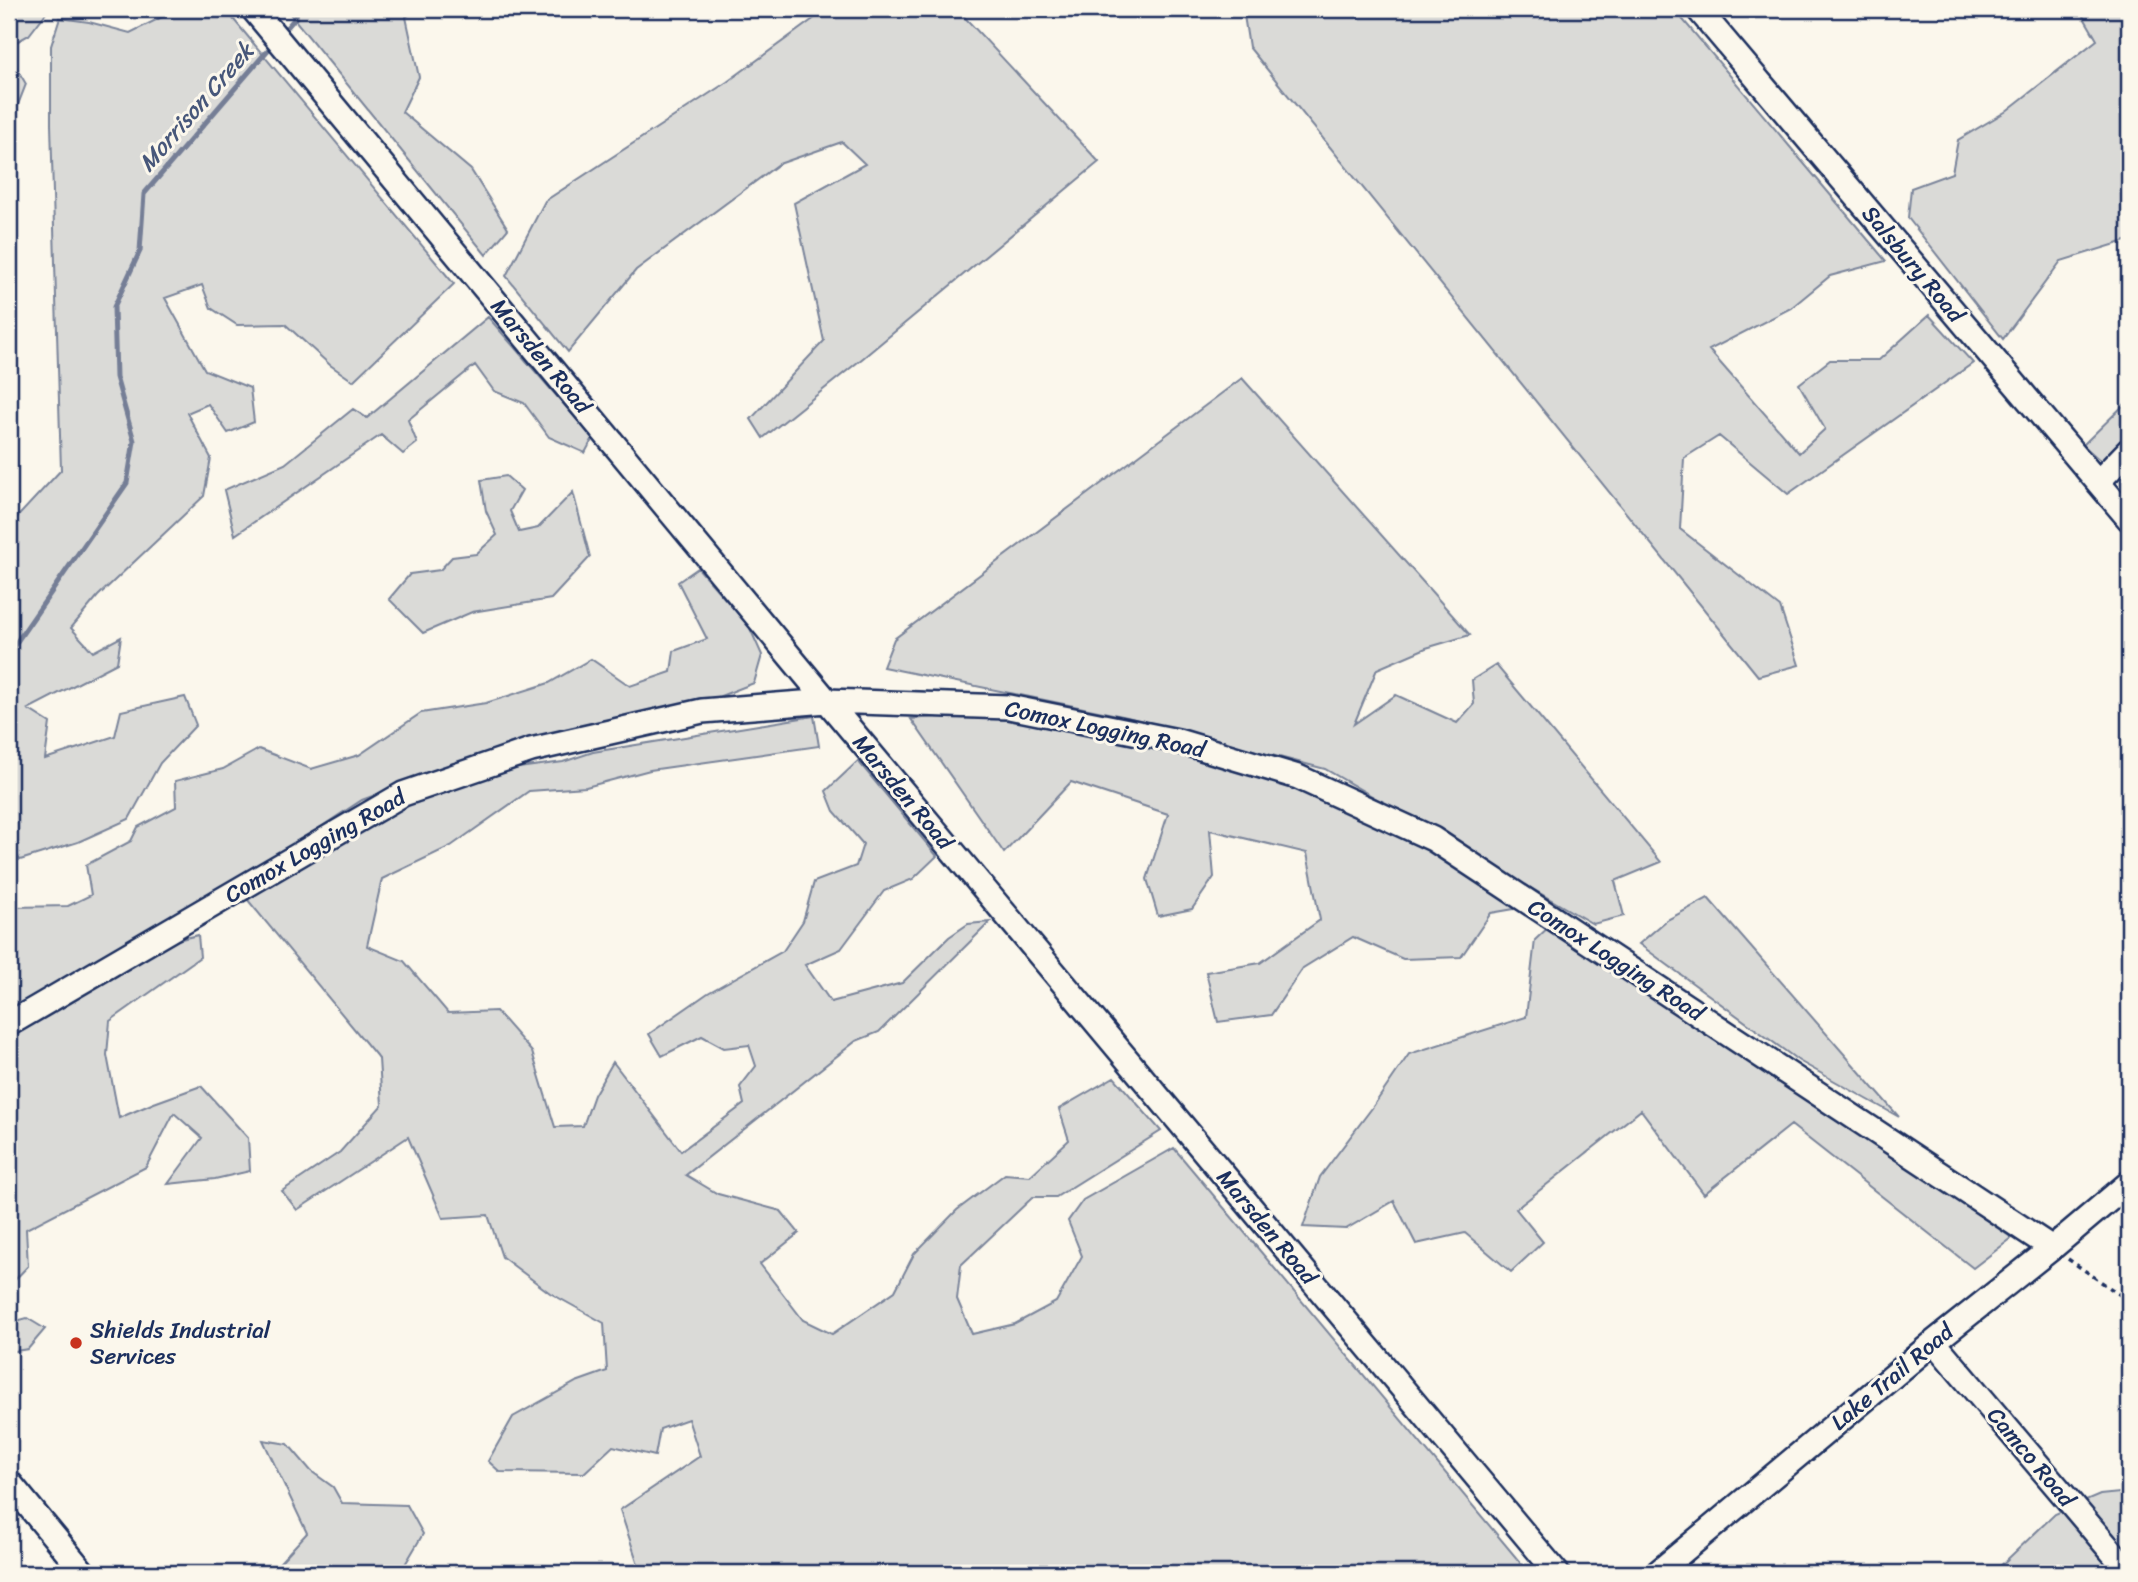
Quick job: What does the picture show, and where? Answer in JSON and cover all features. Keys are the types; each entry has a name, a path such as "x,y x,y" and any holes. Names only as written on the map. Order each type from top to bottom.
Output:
{"street":[{"name":"Salsbury Road","path":"1698,9 2129,519"},
{"name":"Marsden Road","path":"254,11 1557,1573"},
{"path":"2098,482 2129,450"},
{"name":"Comox Logging Road","path":"9,1024 403,794 531,750 702,711 827,701 1009,707 1178,741 1298,777 1433,839 2052,1248"},
{"name":"Lake Trail Road","path":"1657,1573 2129,1182"},
{"name":"Camco Road","path":"1934,1342 2129,1572"},
{"path":"9,1482 83,1573"}],"path":[{"path":"2052,1248 2129,1301"}],"shaded area":[{"path":"9,9 49,9 29,35 9,46"},
{"path":"165,9 225,9 454,284 353,381 330,365 285,324 237,325 211,308 202,285 165,298 205,370 250,388 254,422 228,433 208,404 187,413 211,458 204,496 98,596 71,628 93,652 121,637 117,663 28,709 50,723 45,759 115,736 121,711 185,697 196,725 160,763 129,819 78,842 20,860 9,844 9,526 61,470 51,46 60,18 89,22 130,33 164,16"},
{"path":"286,9 417,9 406,17 419,77 402,112 471,170 508,229 486,255"},
{"path":"827,9 957,9 1099,162 763,438 751,419 824,341 794,203 865,164 842,142 779,164 636,270 568,352 506,276 545,201 727,82"},
{"path":"1243,9 1674,9 1886,261 1830,276 1791,308 1709,350 1799,453 1825,429 1799,384 1830,360 1879,360 1929,315 1973,363 1788,494 1719,436 1684,458 1680,529 1780,607 1799,665 1758,676 1249,47"},
{"path":"2079,9 2129,9 2129,240 2061,261 2003,339 1908,218 1911,188 1952,173 1958,140 2005,112 2097,40"},
{"path":"9,55 26,84 12,120 9,120"},
{"path":"488,317 593,438 585,453 549,437 524,403 494,391 475,365 408,420 417,443 403,454 381,435 235,535 224,490 285,464 353,409 367,418"},
{"path":"1242,378 1470,635 1426,648 1377,669 1354,724 1396,695 1457,723 1474,704 1472,680 1496,665 1661,862 1615,881 1624,916 1593,924 1325,769 1127,717 883,667 894,639"},
{"path":"2129,400 2129,437 2102,462 2083,445"},
{"path":"506,476 522,490 510,511 519,532 538,528 573,492 590,557 551,599 472,612 423,633 389,599 410,574 440,570 452,557 476,554 497,535 486,511 481,480"},
{"path":"698,568 749,626 762,655 754,683 718,697 588,725 486,754 362,800 307,836 9,1014 9,895 13,907 68,906 91,895 86,865 131,841 138,827 176,807 175,781 223,769 259,749 311,769 359,755 421,713 486,703 549,683 591,659 630,686 671,672 674,651 707,639 678,582"},
{"path":"984,713 1134,741 1318,788 1526,907 1491,913 1461,957 1403,959 1353,937 1303,968 1271,1015 1218,1022 1206,972 1260,963 1320,920 1307,853 1210,830 1214,877 1192,909 1158,916 1147,879 1168,814 1071,782 1004,853 911,719"},
{"path":"814,716 819,746 650,770 586,787 529,791 451,846 382,879 367,946 404,961 448,1013 496,1011 532,1052 555,1127 583,1126 594,1095 613,1062 681,1151 744,1104 740,1087 756,1066 749,1045 724,1048 702,1036 662,1056 649,1034 708,993 783,951 803,921 814,882 856,866 863,844 834,811 826,791 858,761 937,856 913,879 884,891 841,949 805,965 831,1002 902,983 949,937 968,924 990,922 879,1032 856,1041 686,1175 718,1194 781,1211 799,1233 760,1264 803,1320 832,1334 895,1291 914,1254 957,1210 1005,1174 1030,1176 1069,1140 1059,1109 1114,1077 1161,1131 1056,1197 1033,1197 961,1265 957,1299 972,1334 1015,1324 1056,1302 1082,1256 1068,1221 1083,1200 1174,1148 1529,1573 641,1573 620,1510 700,1456 688,1419 660,1429 655,1456 613,1446 584,1473 500,1472 488,1461 513,1417 576,1382 607,1371 604,1323 550,1293 502,1257 488,1215 443,1218 408,1137 297,1210 282,1191 340,1152 382,1105 379,1059 247,899 401,805 511,769 563,762 593,752"},
{"path":"1708,898 1899,1117 1799,1061 1639,944 1667,920"},
{"path":"1554,922 2012,1238 1973,1268 1791,1125 1704,1194 1641,1110 1516,1209 1543,1242 1511,1272 1465,1233 1416,1244 1394,1201 1346,1229 1303,1227 1320,1177 1409,1054 1526,1017 1535,940"},
{"path":"198,935 200,957 110,1021 107,1055 119,1118 201,1086 248,1138 250,1171 215,1179 168,1184 202,1138 174,1113 146,1167 26,1229 28,1266 9,1286 9,1037 169,942"},
{"path":"27,1318 45,1329 28,1349 9,1352 9,1323"},
{"path":"263,1440 288,1444 311,1471 333,1487 342,1503 407,1505 423,1534 400,1573 270,1573 307,1533"},
{"path":"2129,1492 2129,1573 1993,1573 2055,1514 2100,1495"}],"waterway":[{"name":"Morrison Creek","path":"282,33 296,17 297,9"},
{"name":"Morrison Creek","path":"9,653 127,483 134,441 116,377 114,307 140,251 144,194 274,43"}],"place":[{"name":"Shields Industrial Services","path":"76,1343"}]}
